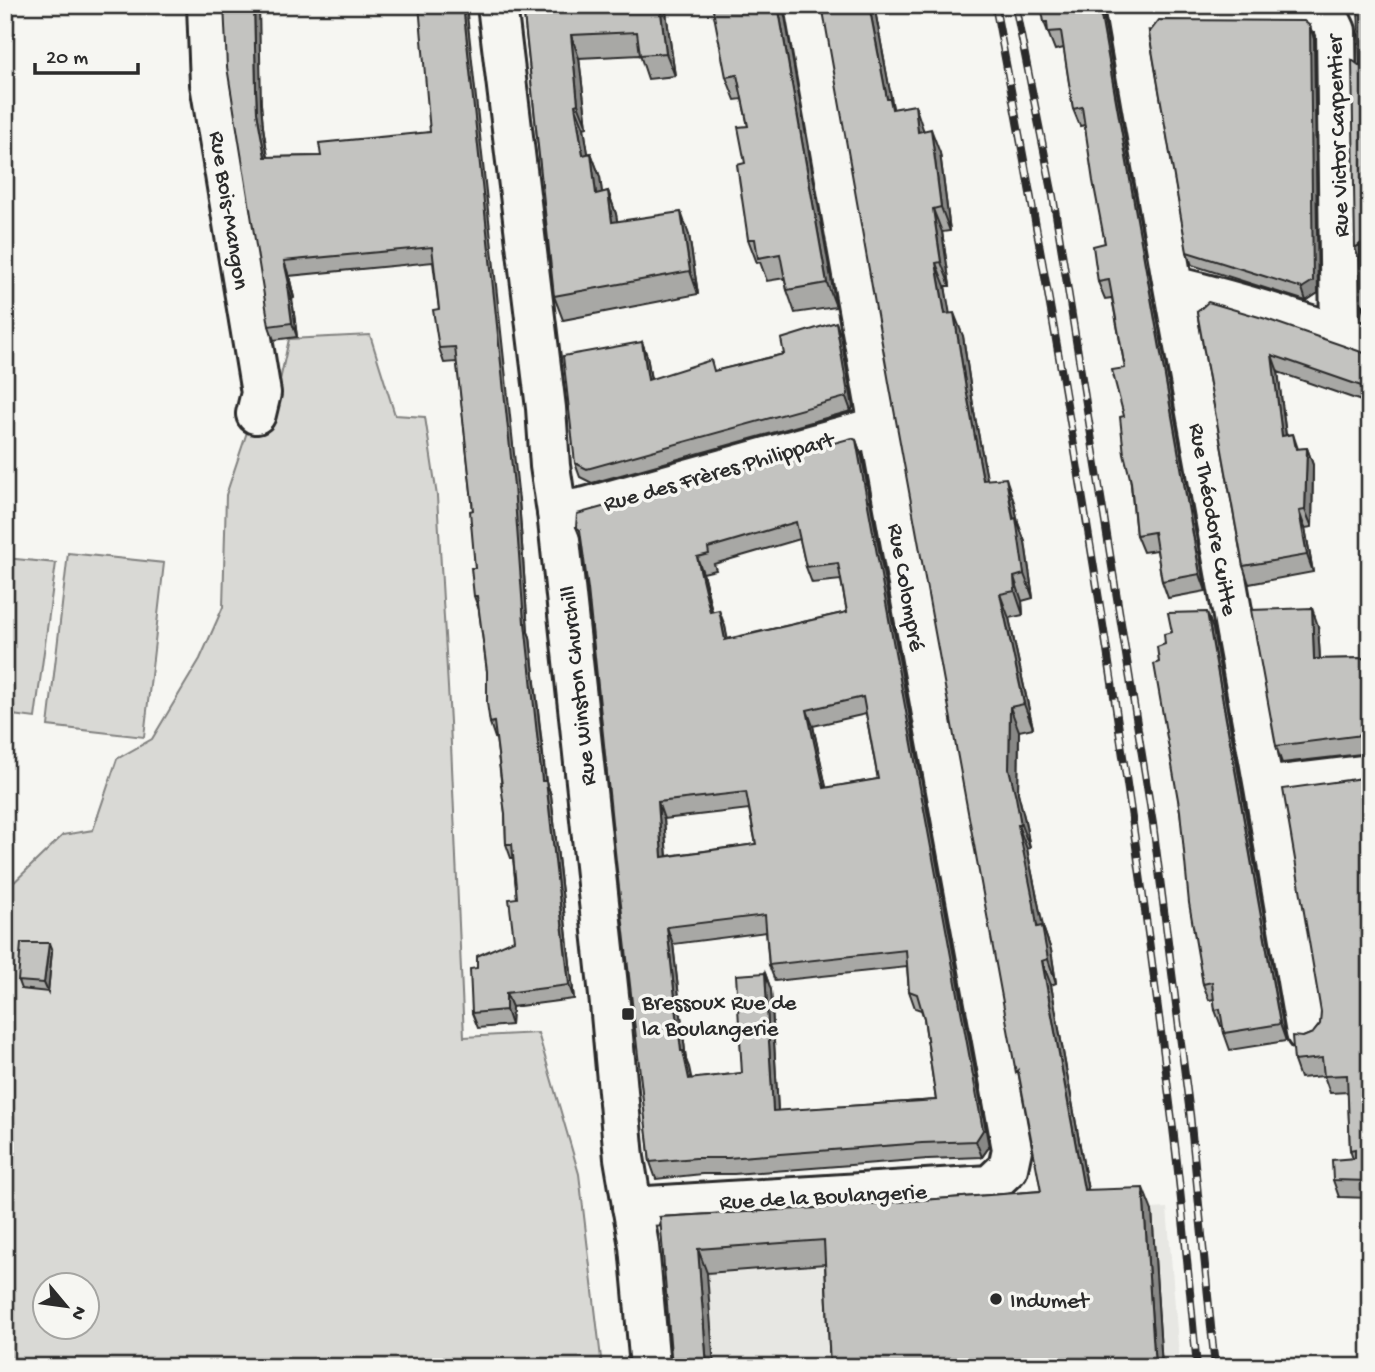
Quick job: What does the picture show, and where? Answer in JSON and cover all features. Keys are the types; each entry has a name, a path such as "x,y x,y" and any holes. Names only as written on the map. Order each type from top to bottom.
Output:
{"street":[{"name":"Rue Bois-Mangon","path":"206,5 211,84 261,393 256,414"},
{"name":"Rue Winston Churchill","path":"497,5 546,408 624,1158 639,1246 650,1367"},
{"name":"Rue Colompré","path":"804,5 1012,1149 1008,1168"},
{"name":"Rue Théodore Cuitte","path":"1125,8 1306,1033"},
{"name":"Rue Victor Carpentier","path":"1125,8 1318,12 1329,16 1336,31 1355,340"},
{"path":"1173,286 1355,340"},
{"name":"Rue des Frères Philippart","path":"557,512 586,507 879,426"},
{"path":"1264,786 1370,774"},
{"name":"Rue de la Boulangerie","path":"632,1207 990,1185 1008,1168"}],"shaded area":[{"path":"370,335 395,415 425,417 437,496 464,1037 538,1033 579,1174 602,1367 5,1367 5,891 63,835 93,830 117,759 152,739 200,659 223,607 226,495 248,429 279,385 289,339"},
{"path":"68,553 164,563 144,737 48,726"},
{"path":"5,558 56,563 35,718 5,714"},
{"name":"Indumet","path":"1167,1208 1180,1367 668,1367 655,1241"}],"building":[{"path":"224,5 254,5 257,113 265,157 321,156 319,143 430,132 419,5 463,5 514,486 524,623 542,781 546,781 569,985 506,993 506,1010 472,1013 470,969 477,968 477,956 514,940 509,899 517,898 512,844 506,844 494,722 490,723 487,671 477,596 474,596 471,568 475,568 470,511 473,510 455,347 439,348 433,310 439,309 432,247 284,261 292,323 269,326 227,67"},
{"path":"523,5 660,5 666,53 640,55 637,32 571,35 578,104 575,105 583,155 591,153 596,194 608,191 612,222 681,212 690,271 554,296"},
{"path":"712,5 778,5 827,283 787,290 780,254 758,258 755,239 748,239 737,165 745,163 738,127 748,126 737,75 726,77"},
{"path":"822,5 869,5 887,99 890,99 892,109 915,105 918,132 931,129 941,207 933,209 941,262 936,263 945,314 954,313 983,480 1006,478 1013,519 1016,518 1024,574 1014,577 1015,591 1000,594 1024,704 1010,707 1009,769 1037,927 1042,926 1048,959 1042,961 1084,1190 1143,1188 1155,1367 830,1367 824,1240 698,1249 707,1367 672,1367 660,1217 1041,1191 1018,1070 1016,1073"},
{"path":"1041,5 1099,5 1200,574 1162,581 1154,532 1136,535 1131,482 1124,454 1120,417 1124,416 1112,370 1125,368 1109,280 1098,282 1093,246 1105,243 1082,107 1073,109 1061,31 1048,32"},
{"path":"1358,5 1370,5 1370,308 1360,301 1360,244 1355,248 1352,60 1360,66"},
{"path":"1159,20 1304,21 1310,26 1313,281 1302,288 1187,252 1149,33"},
{"path":"1208,302 1370,355 1370,389 1272,355 1282,436 1293,434 1296,449 1307,448 1305,510 1299,511 1307,555 1243,566 1197,312"},
{"path":"836,322 848,394 846,397 587,469 575,463 563,356 642,342 648,380 711,360 714,371 784,354 781,339"},
{"path":"852,438 856,440 983,1130 976,1141 650,1162 588,589 580,530 576,527 577,514","holes":["796,522 806,567 838,563 847,612 725,640 719,610 710,612 697,557 709,554 708,548","863,697 878,779 824,788 807,710","746,792 756,844 662,857 658,802","765,915 769,965 906,950 909,991 917,994 924,1018 936,1100 773,1111 765,973 736,975 742,1073 689,1079 681,1051 667,927"]},
{"path":"1312,608 1314,659 1370,658 1370,737 1362,735 1276,746 1251,610"},
{"path":"1207,612 1280,1024 1224,1033 1220,1009 1215,1010 1212,982 1203,984 1189,903 1180,811 1154,664 1159,662 1157,647 1165,644 1164,634 1172,632 1168,613"},
{"path":"1370,777 1370,1181 1333,1180 1332,1160 1355,1158 1355,1149 1350,1150 1347,1075 1324,1076 1322,1058 1294,1061 1292,1036 1303,1037 1313,1033 1320,1024 1321,1012 1283,789"},
{"path":"21,943 49,943 44,983 18,981"}],"railway":[{"path":"995,5 1070,419 1114,695 1175,1144 1197,1367"},
{"path":"1015,5 1053,196 1153,824 1190,1114 1215,1367"}],"place":[{"name":"Bressoux Rue de la Boulangerie","path":"628,1014"},
{"name":"Indumet","path":"996,1299"}]}
